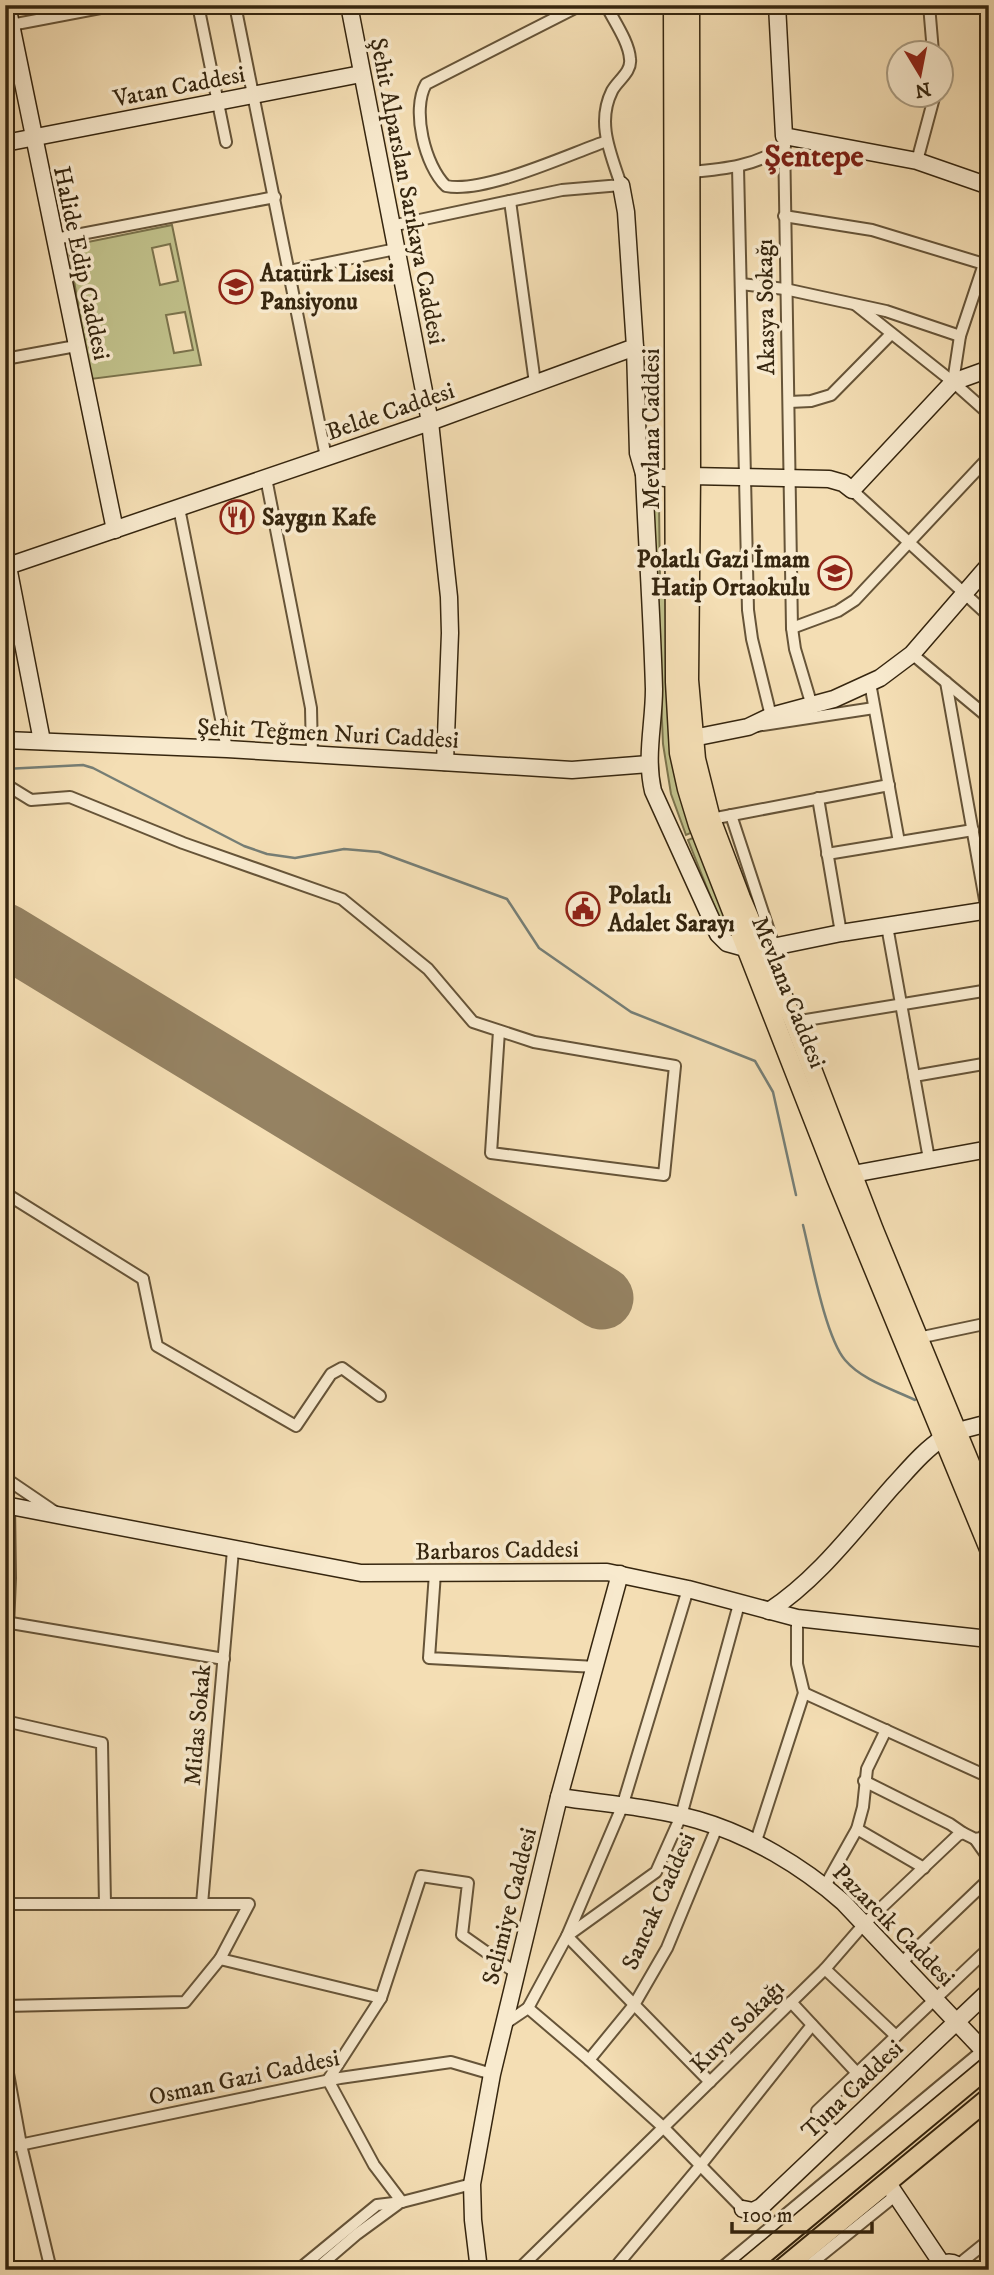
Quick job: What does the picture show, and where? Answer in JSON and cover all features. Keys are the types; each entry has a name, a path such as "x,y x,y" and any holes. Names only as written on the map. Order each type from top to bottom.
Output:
{"highway":[{"path":"744,2270 788,2223 987,2053"},
{"path":"780,2270 892,2188 989,2098"}],"main road":[{"name":"Mevlana Caddesi","path":"673,5 689,680 693,738 700,778 711,819 950,1435 989,1509"},
{"name":"Mevlana Caddesi","path":"690,5 691,173 675,681 679,753 695,817 760,947 794,1023 918,1338 989,1549"}],"street":[{"name":"Halide Edip Caddesi","path":"7,5 115,530"},
{"path":"11,25 116,5"},
{"path":"198,5 226,142"},
{"path":"235,5 326,457"},
{"path":"349,7 372,5"},
{"path":"581,5 426,84 419,104 422,132 433,170 446,186 456,188 484,185 607,141"},
{"path":"606,5 630,58 628,70 617,82 606,106 604,118 607,141 621,185 626,212 635,347 638,453 644,474 654,692 649,764 653,791 718,934 727,943 760,947 988,910 946,682"},
{"path":"777,5 784,141"},
{"path":"929,5 932,38"},
{"name":"Şehit Alparslan Sarıkaya Caddesi","path":"349,7 430,422 449,597 445,762"},
{"name":"Vatan Caddesi","path":"5,143 361,74"},
{"path":"917,161 931,108"},
{"path":"691,173 738,167 764,159 784,141"},
{"path":"784,141 917,161 989,186"},
{"name":"Akasya Sokağı","path":"784,141 792,628 812,706"},
{"path":"738,167 750,624 771,716"},
{"path":"391,226 562,190 621,185"},
{"path":"55,239 275,197"},
{"path":"510,201 534,383"},
{"path":"784,216 872,230 984,264"},
{"path":"289,271 396,249"},
{"path":"953,382 960,336 989,249"},
{"path":"741,284 785,289 886,310 960,336"},
{"path":"853,303 989,414"},
{"path":"789,402 811,401 831,395 891,334"},
{"path":"5,359 76,346"},
{"name":"Belde Caddesi","path":"6,562 115,530 430,422 635,347"},
{"path":"852,490 953,382 989,369"},
{"path":"792,628 848,606 989,457"},
{"path":"644,474 655,478 790,478 829,480 843,484 989,616"},
{"path":"266,478 311,708 312,754"},
{"path":"179,508 227,749"},
{"path":"6,562 42,741"},
{"path":"748,727 771,716 812,706 870,684 892,671 912,654 989,565"},
{"path":"912,654 989,718"},
{"path":"870,684 899,842"},
{"path":"693,738 874,708"},
{"name":"Şehit Teğmen Nuri Caddesi","path":"5,740 227,749 572,769 649,764"},
{"path":"5,785 31,800 71,797 183,843 342,899 428,969 473,1022 534,1042 675,1066 664,1175 491,1153 499,1031"},
{"path":"711,819 889,785"},
{"path":"818,798 841,933"},
{"path":"731,815 760,947"},
{"path":"827,854 972,831"},
{"path":"887,926 929,1159"},
{"path":"794,1023 989,990"},
{"path":"914,1076 989,1063"},
{"path":"853,1174 989,1149"},
{"path":"5,1193 143,1279 157,1346 296,1426 331,1374 342,1368 380,1396"},
{"path":"143,1279 155,1337"},
{"path":"918,1338 989,1323"},
{"path":"769,1611 789,1598 811,1578 906,1472 950,1435 989,1423"},
{"path":"5,1478 63,1517"},
{"path":"5,1700 7,1505"},
{"name":"Barbaros Caddesi","path":"7,1505 361,1573 620,1574 797,1618 989,1639"},
{"name":"Midas Sokak","path":"202,1904 233,1550"},
{"path":"435,1573 429,1658 596,1667"},
{"name":"Selimiye Caddesi","path":"488,2270 479,2262 473,2220 472,2184 492,2074 559,1797 620,1574"},
{"path":"503,2025 528,2008 567,1936 622,1807 688,1589"},
{"path":"567,1936 656,1872 681,1816 739,1604"},
{"path":"755,1843 804,1693 797,1664 797,1618"},
{"path":"7,1622 223,1659"},
{"path":"804,1693 989,1777"},
{"path":"5,1721 102,1744 105,1904"},
{"path":"825,1886 857,1829 863,1807 864,1781 886,1730"},
{"path":"864,1781 975,1839 989,1859"},
{"name":"Pazarcık Caddesi","path":"559,1797 681,1816 755,1843 794,1866 825,1886 987,2053"},
{"name":"Sancak Caddesi","path":"589,2060 634,2005 667,1948 717,1827"},
{"path":"857,1829 925,1868"},
{"path":"975,1839 981,1838 989,1831"},
{"name":"Kuyu Sokağı","path":"518,2270 825,1969 864,1924 963,1833"},
{"path":"402,2202 374,2165 328,2080 381,1998 421,1875 468,1883 462,1936 516,1973"},
{"path":"901,1963 989,1879"},
{"path":"5,1904 250,1904 220,1959 185,2003 5,2006"},
{"path":"567,1936 710,2082"},
{"path":"838,2134 818,2117 817,2111 989,1948"},
{"path":"220,1959 381,1998"},
{"path":"825,1969 896,2036"},
{"name":"Tuna Caddesi","path":"743,2209 753,2211 761,2207 989,1991"},
{"path":"791,2002 857,2073"},
{"path":"528,2008 664,2128 743,2209"},
{"path":"613,2270 701,2166 813,2025"},
{"path":"5,2057 21,2145 51,2270"},
{"name":"Osman Gazi Caddesi","path":"5,2148 328,2080 451,2062 492,2074"},
{"path":"298,2270 377,2205 402,2202 472,2184"},
{"path":"803,2270 892,2188 949,2267 989,2240"},
{"path":"315,2270 357,2234 402,2202"},
{"path":"719,2270 788,2223"}],"green space":[{"path":"172,225 201,365 91,379 68,246","holes":["170,244 178,281 160,285 152,248","185,312 193,350 174,353 166,315"]},
{"path":"659,503 660,581 668,595 669,740 693,832 686,835 671,794 663,744 653,506"},
{"path":"695,837 735,939 721,923 688,840"}],"waterway":[{"path":"5,769 83,765 244,846 267,854 295,858 344,849 379,852 507,899 539,948 631,1012 755,1061 773,1092 796,1195"},
{"path":"803,1225 825,1315 845,1360 869,1379 915,1400"}],"runway":[{"path":"5,935 602,1298"}],"place":[{"name":"Atatürk Lisesi Pansiyonu","path":"236,287"},
{"name":"Saygın Kafe","path":"237,517"},
{"name":"Polatlı Gazi İmam Hatip Ortaokulu","path":"835,573"},
{"name":"Polatlı Adalet Sarayı","path":"583,909"}],"district":[{"name":"Şentepe","path":"814,155"}]}
